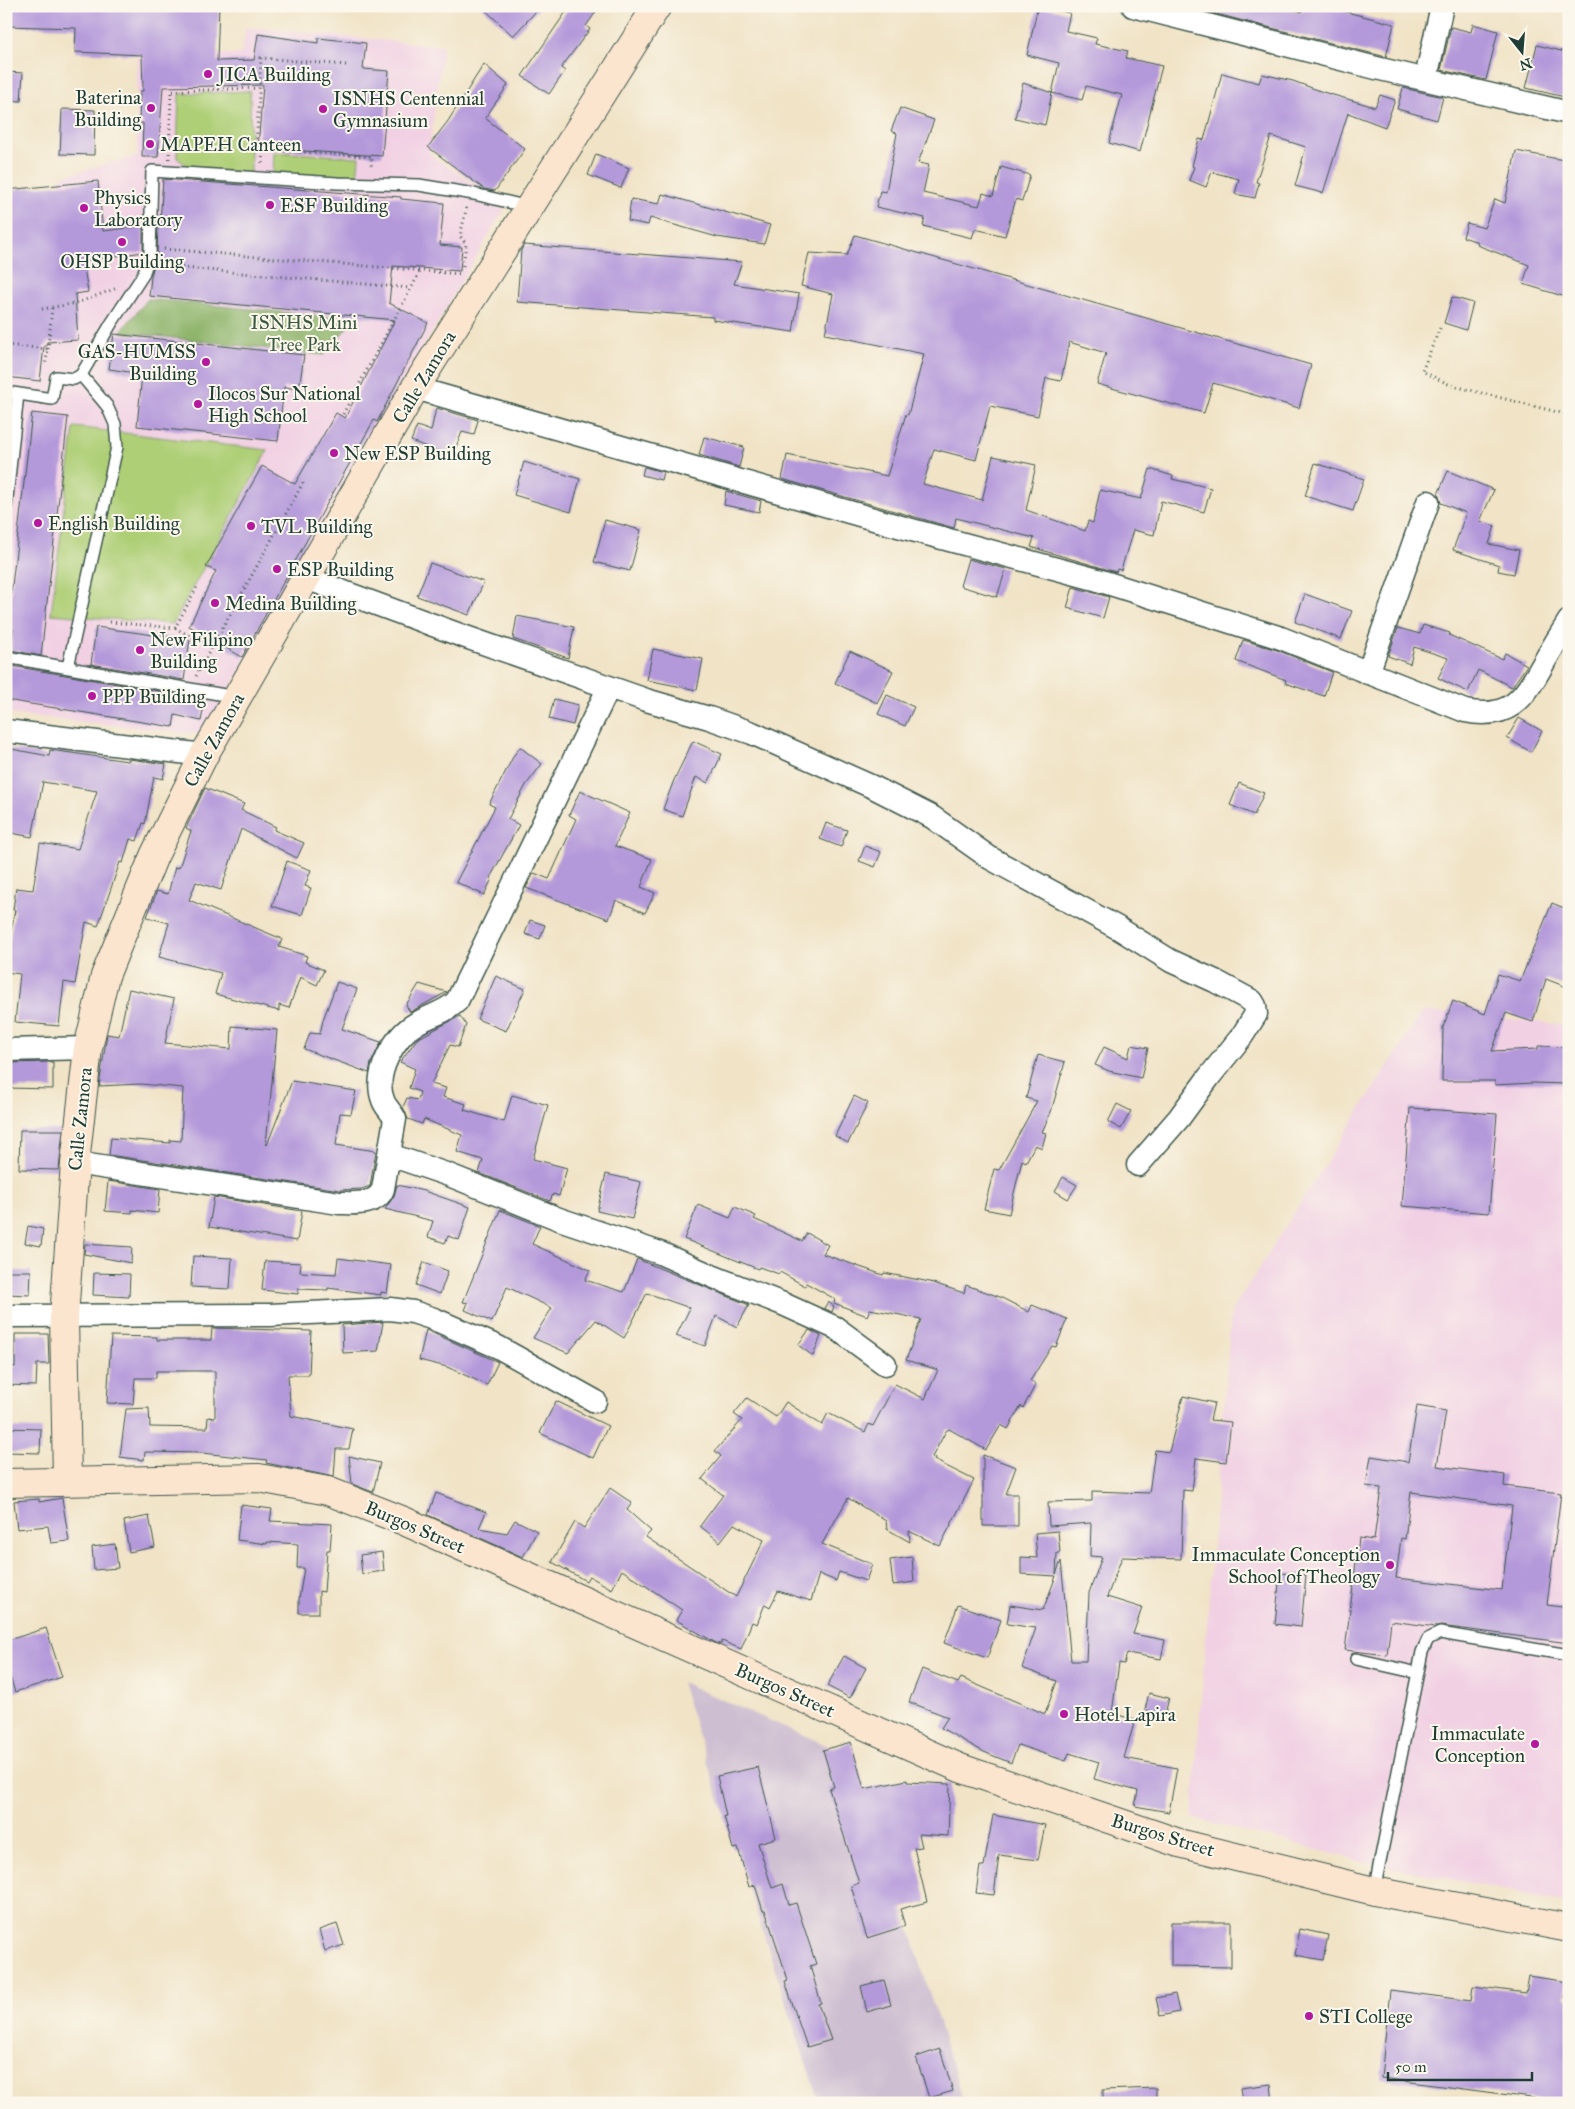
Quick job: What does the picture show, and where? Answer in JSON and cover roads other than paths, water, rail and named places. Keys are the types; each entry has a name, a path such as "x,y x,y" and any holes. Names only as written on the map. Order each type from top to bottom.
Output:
{"street":[{"name":"Calle Zamora","path":"67,1480 64,1317 75,1163 88,1048 105,976 154,856 204,755 415,388 656,6"},
{"path":"1133,6 1376,68 1426,78 1569,113"},
{"path":"1426,78 1442,6"},
{"path":"415,388 902,527 1098,580 1281,638 1465,711 1482,714 1494,713 1506,710 1515,704 1528,691 1569,621"},
{"path":"1368,673 1428,502"},
{"path":"306,578 608,687 709,718 752,734 875,788 932,817 990,858 1118,928 1172,961 1216,981 1252,1001 1256,1014 1242,1036 1179,1118 1138,1165"},
{"path":"75,1163 339,1203 360,1203 371,1201 380,1196 390,1155 395,1119 392,1111 383,1101 380,1087 382,1070 397,1041 405,1031 416,1023 451,1007 457,1000 608,687"},
{"path":"6,731 204,755"},
{"path":"6,1050 88,1048"},
{"path":"390,1155 449,1175 559,1219 660,1253 783,1304 836,1328 886,1364"},
{"path":"6,1316 270,1315 390,1309 413,1312 434,1319 498,1348 595,1401"},
{"name":"Burgos Street","path":"6,1482 259,1478 328,1491 404,1521 960,1768 1179,1843 1374,1892 1569,1928"}],"lane":[{"path":"6,392 52,399 56,376 74,379 81,374 141,279 147,264 150,248 152,171 370,184 419,185 470,193 530,207"},
{"path":"68,668 117,447 116,424 107,406 81,374"},
{"path":"6,508 18,394"},
{"path":"6,656 238,698"},
{"path":"1374,1892 1422,1652 1428,1639 1440,1633 1569,1655"},
{"path":"1356,1659 1418,1673"}],"place":[{"name":"JICA Building","path":"208,74"},
{"name":"Baterina Building","path":"151,108"},
{"name":"ISNHS Centennial Gymnasium","path":"323,109"},
{"name":"MAPEH Canteen","path":"150,144"},
{"name":"ESF Building","path":"270,205"},
{"name":"Physics Laboratory","path":"84,208"},
{"name":"OHSP Building","path":"122,242"},
{"name":"GAS-HUMSS Building","path":"206,362"},
{"name":"Ilocos Sur National High School","path":"198,404"},
{"name":"New ESP Building","path":"334,453"},
{"name":"English Building","path":"38,523"},
{"name":"TVL Building","path":"251,526"},
{"name":"ESP Building","path":"277,569"},
{"name":"Medina Building","path":"215,603"},
{"name":"New Filipino Building","path":"140,650"},
{"name":"PPP Building","path":"92,696"},
{"name":"Immaculate Conception School of Theology","path":"1390,1565"},
{"name":"Hotel Lapira","path":"1064,1714"},
{"name":"Immaculate Conception","path":"1535,1744"},
{"name":"STI College","path":"1309,2016"}],"park label":[{"name":"ISNHS Mini Tree Park","path":"304,333"}]}
